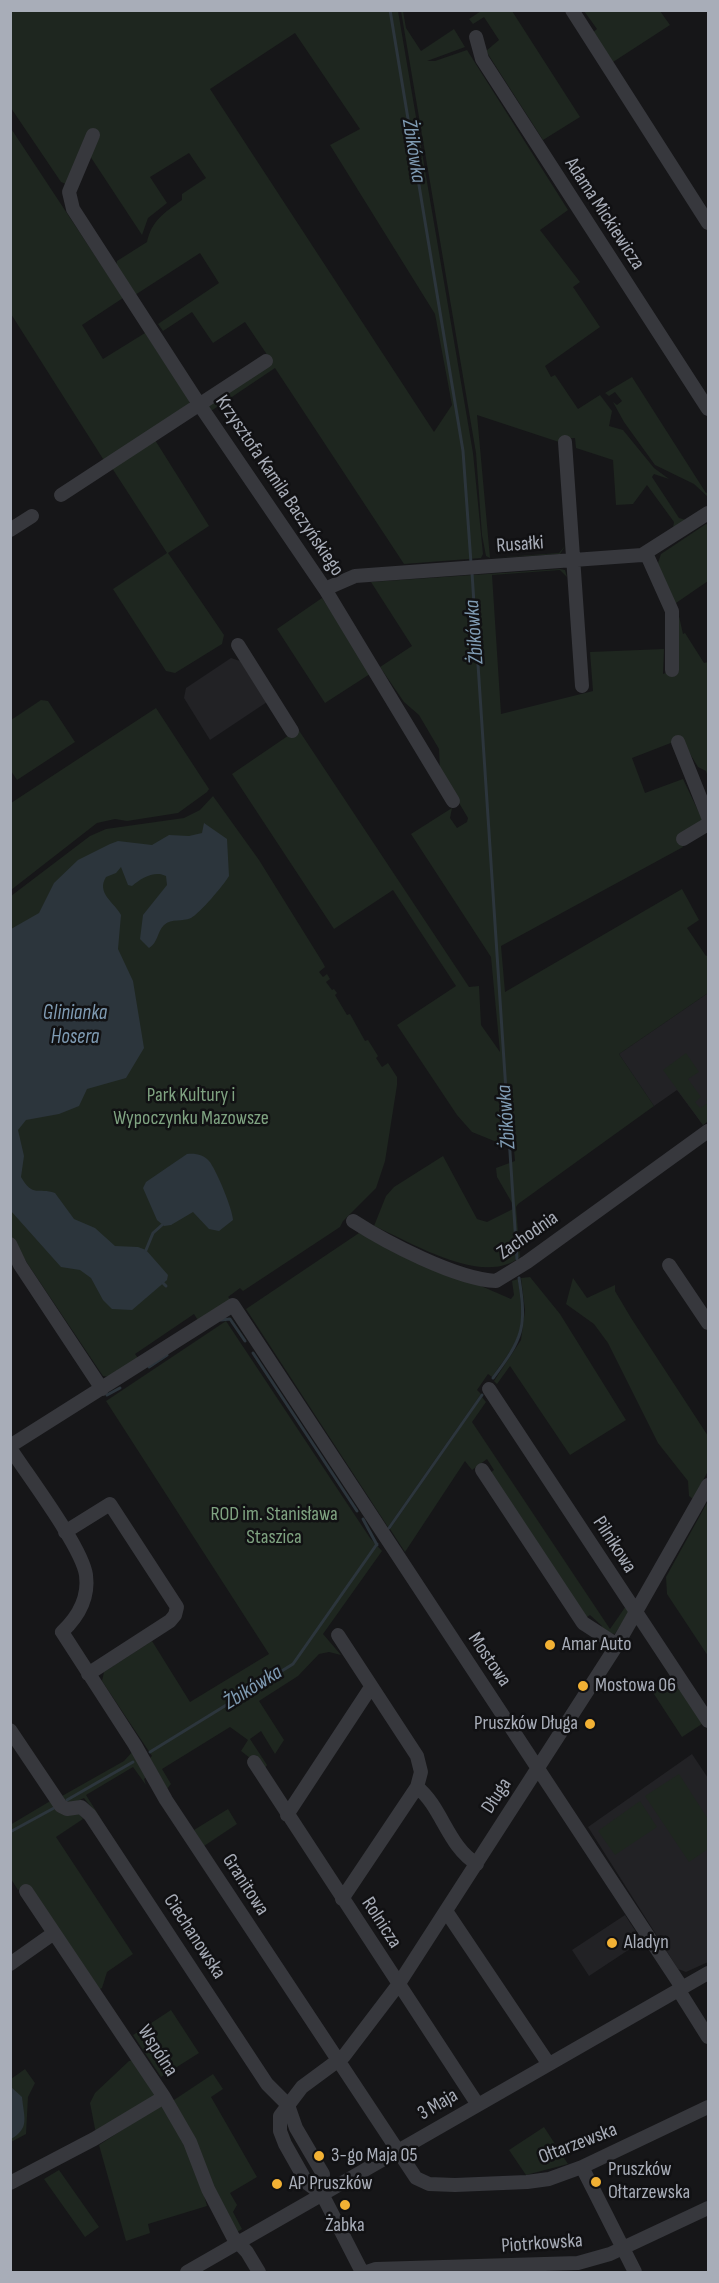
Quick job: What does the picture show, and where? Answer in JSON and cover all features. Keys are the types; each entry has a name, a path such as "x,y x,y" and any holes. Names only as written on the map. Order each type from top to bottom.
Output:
{"street":[{"path":"572,10 708,223"},
{"name":"Adama Mickiewicza","path":"476,37 482,59 708,409"},
{"name":"Krzysztofa Kamila Baczyńskiego","path":"93,135 69,196 73,209 199,404 325,589 453,801"},
{"path":"61,495 267,361"},
{"path":"565,442 582,686"},
{"name":"Rusałki","path":"325,589 355,576 646,553 708,513"},
{"path":"10,530 32,516"},
{"path":"646,553 672,611 672,670"},
{"path":"238,645 292,731"},
{"path":"678,742 708,817"},
{"path":"683,839 708,824"},
{"name":"Zachodnia","path":"353,1221 375,1236 464,1275 496,1281 527,1262 708,1131"},
{"path":"10,1244 20,1265 102,1389 10,1447 65,1532 110,1504 177,1607 170,1621 88,1674"},
{"path":"669,1265 708,1323"},
{"name":"Mostowa","path":"102,1389 233,1305 680,1983 681,1994 708,2037"},
{"name":"Pilnikowa","path":"489,1389 708,1721"},
{"path":"482,1470 583,1623 617,1645"},
{"name":"Długa","path":"288,2105 302,2087 337,2062 398,1985 637,1613 708,1485"},
{"name":"Granitowa","path":"65,1532 82,1559 86,1582 80,1611 62,1632 135,1745 166,1800 397,2151"},
{"path":"338,1635 419,1760 421,1772 417,1787 342,1899"},
{"path":"287,1815 371,1686"},
{"name":"Ciechanowska","path":"10,1730 61,1806 68,1809 81,1807 90,1815 267,2084 288,2105 296,2128 323,2174 322,2194 362,2272"},
{"name":"Rolnicza","path":"254,1762 478,2105"},
{"path":"417,1787 426,1796 464,1853 477,1864"},
{"name":"Wspólna","path":"26,1891 164,2097 187,2136 208,2189 238,2243 248,2252 259,2272"},
{"path":"446,1911 548,2063"},
{"path":"10,1964 54,1933"},
{"name":"3 Maja","path":"188,2272 708,1973"},
{"path":"10,2183 114,2128 164,2097"},
{"name":"Ołtarzewska","path":"397,2151 416,2178 429,2184 527,2182 549,2179 582,2167 708,2107"},
{"path":"582,2167 635,2272"},
{"name":"Piotrkowska","path":"367,2272 376,2269 560,2266 596,2260 708,2208"}],"shaded area":[{"path":"231,658 240,661 267,702 210,740 184,698 186,688"},
{"path":"708,993 708,1121 703,1125 677,1090 654,1106 619,1054"},
{"path":"692,1754 708,1778 708,1962 686,1972 678,1969 588,1827"},
{"path":"625,1915 642,1941 589,1976 572,1950"}],"green space":[{"path":"10,11 398,11 473,453 483,554 481,558 404,564 275,368 211,411 207,404 269,363 266,353 245,322 213,343 192,312 163,331 158,324 219,283 200,253 135,295 116,267 117,261 147,242 156,222 182,200 182,194 206,178 189,153 150,177 167,203 148,218 142,235 90,156 68,185 61,182 11,108","holes":["295,33 360,129 330,145 435,314 452,405 434,432 210,89"]},
{"path":"401,11 403,11 406,28 421,51 454,29 465,47 427,61 435,61 467,50 568,210 540,230 580,282 573,287 600,327 545,366 551,377 555,375 578,409 600,395 612,411 609,426 623,430 654,468 669,479 654,474 652,477 679,518 686,520 673,528 674,522 647,485 633,504 616,505 613,460 576,448 575,438 560,439 559,442 477,415 490,558 486,556 482,535 476,453"},
{"path":"481,11 512,11 580,117 543,140 486,51 499,40 484,17 473,24 469,19"},
{"path":"584,11 660,11 670,25 613,62 592,33 597,29"},
{"path":"10,127 123,298 82,325 103,359 145,333 189,399 189,404 105,462 11,314"},
{"path":"632,377 706,493 708,492 708,497 694,484 655,465 624,422 613,402 617,405 622,401 615,392 609,396 605,393"},
{"path":"155,440 209,526 168,553 224,635 222,644 175,673 166,671 113,589 167,553 112,468"},
{"path":"706,524 708,525 708,581 676,603 683,634 685,633 704,663 708,662 708,778 706,771 698,767 681,739 632,758 645,793 683,779 703,821 679,838 683,847 501,946 505,992 682,889 699,920 687,928 706,956 708,955 708,993 619,1054 654,1106 518,1204 516,1207 520,1257 505,1265 487,1267 468,1265 448,1259 374,1226 386,1196 394,1187 443,1156 477,1219 487,1222 515,1208 497,1177 496,1168 515,1161 514,1149 472,1132 457,1115 397,1025 456,986 393,890 334,929 232,774 298,729 469,987 479,986 481,1025 500,1052 491,957 411,834 452,808 450,818 457,828 467,822 468,818 440,771 439,749 419,715 404,702 380,667 412,646 371,582 560,569 565,570 567,577 560,570 492,575 501,714 593,691 590,652 664,649 663,674 675,670 678,636 657,566 661,554"},
{"path":"565,546 560,554 490,558 559,553"},
{"path":"322,598 373,672 325,703 277,629"},
{"path":"41,700 48,701 75,742 17,780 11,771 11,720"},
{"path":"156,708 209,789 207,792 178,813 97,823 11,890 11,803"},
{"name":"Park Kultury i Wypoczynku Mazowsze","path":"213,796 259,860 323,963 325,967 319,972 323,977 327,974 330,979 326,982 337,993 335,995 347,1015 350,1014 365,1041 368,1040 382,1067 388,1063 397,1077 385,1161 376,1188 343,1221 340,1227 243,1291 240,1288 228,1297 231,1300 199,1322 194,1314 135,1354 140,1361 110,1377 103,1376 11,1239 11,896 90,836 106,829 184,818 200,810"},
{"path":"686,1053 699,1072 688,1079 701,1097 695,1102 700,1108 708,1103 708,1121 703,1125 663,1070"},
{"name":"ROD im. Stanisława Staszica","path":"359,1233 511,1299 514,1295 512,1281 518,1279 520,1296 521,1322 516,1341 492,1377 488,1374 477,1390 481,1394 388,1527 246,1309"},
{"path":"530,1277 560,1314 626,1420 570,1455 510,1366 497,1384 494,1381 521,1340 525,1310 521,1278"},
{"path":"573,1278 587,1298 615,1285 615,1291 631,1318 708,1436 708,1471 693,1499 689,1496 688,1481 658,1443 608,1343 594,1324 566,1304"},
{"name":"ROD im. Stanisława Staszica","path":"226,1321 370,1538 382,1551 323,1634 341,1655 329,1652 319,1654 298,1676 259,1701 284,1740 275,1754 261,1731 250,1739 267,1765 265,1768 256,1755 250,1758 241,1751 248,1740 230,1727 162,1769 171,1784 167,1789 150,1758 152,1756 102,1681 104,1672 152,1641 190,1702 269,1654 106,1401"},
{"path":"482,1397 486,1402 472,1422 610,1629 626,1606 630,1610 615,1634 600,1631 602,1626 590,1615 584,1619 490,1473 494,1470 487,1459 472,1470 465,1461 405,1552 390,1529"},
{"path":"708,1501 708,1656 667,1594 666,1577"},
{"path":"672,1674 705,1722 682,1737 652,1691"},
{"path":"133,1751 146,1777 144,1779 146,1785 133,1767 86,1795 103,1822 84,1798 69,1805 62,1796 124,1761"},
{"path":"679,1774 708,1819 708,1849 689,1862 645,1796"},
{"path":"52,1800 78,1812 83,1819 56,1837 133,1954 107,1972 102,1988 98,1990 25,1886 18,1890 11,1879 10,1825"},
{"path":"640,1801 657,1827 615,1855 598,1831"},
{"path":"228,1809 237,1824 204,1846 194,1830"},
{"path":"171,2010 199,2053 161,2077 133,2035"},
{"path":"134,2060 155,2093 154,2098 96,2134 90,2103 95,2093 129,2061"},
{"path":"25,2069 35,2083 28,2097 26,2134 11,2142 11,2079"},
{"path":"213,2074 223,2089 211,2097 257,2177 230,2193 237,2205 233,2212 242,2229 234,2234 171,2102"},
{"path":"159,2106 164,2107 196,2166 207,2206 148,2224 150,2233 126,2241 99,2145"},
{"path":"544,2127 568,2164 526,2175 509,2150"},
{"path":"59,2170 99,2227 85,2237 44,2179"}],"water":[{"name":"Glinianka Hosera","path":"204,823 227,839 229,876 195,915 164,925 149,948 140,939 143,915 167,885 166,876 157,874 148,876 132,886 128,885 121,867 116,873 106,877 103,883 107,897 121,915 118,949 133,981 144,1048 126,1078 87,1089 79,1106 59,1114 26,1120 18,1130 24,1156 21,1177 29,1188 55,1193 74,1219 95,1228 115,1246 138,1247 146,1250 168,1275 167,1280 132,1310 112,1309 103,1300 91,1278 80,1270 61,1267 11,1211 11,929 39,913 54,883 78,860 118,841 152,845 169,835 189,836 202,833"},
{"path":"187,1154 200,1155 207,1159 224,1190 233,1220 219,1231 209,1229 193,1212 171,1225 164,1226 157,1220 143,1188 146,1182"},
{"path":"11,2087 22,2097 24,2122 21,2131 11,2139"}],"waterway":[{"name":"Żbikówka","path":"390,10 463,451 471,563"},
{"name":"Żbikówka","path":"472,573 517,1259"},
{"path":"146,1250 153,1233 162,1225"},
{"name":"Żbikówka","path":"493,1378 511,1353 520,1332 523,1309 519,1278"},
{"path":"163,1283 166,1286"},
{"path":"221,1320 230,1319 245,1341"},
{"path":"253,1353 357,1511"},
{"path":"149,1367 167,1355"},
{"path":"107,1395 120,1388"},
{"name":"Żbikówka","path":"389,1528 482,1395"},
{"path":"363,1519 377,1545"},
{"name":"Żbikówka","path":"150,1752 293,1664 377,1544"},
{"name":"Żbikówka","path":"67,1800 133,1762"},
{"name":"Żbikówka","path":"10,1832 54,1808"}],"place":[{"name":"Amar Auto","path":"550,1645"},
{"name":"Mostowa 06","path":"583,1686"},
{"name":"Pruszków Długa","path":"590,1724"},
{"name":"Aladyn","path":"612,1943"},
{"name":"3-go Maja 05","path":"319,2156"},
{"name":"Pruszków Ołtarzewska","path":"596,2182"},
{"name":"AP Pruszków","path":"277,2184"},
{"name":"Żabka","path":"345,2205"}]}
